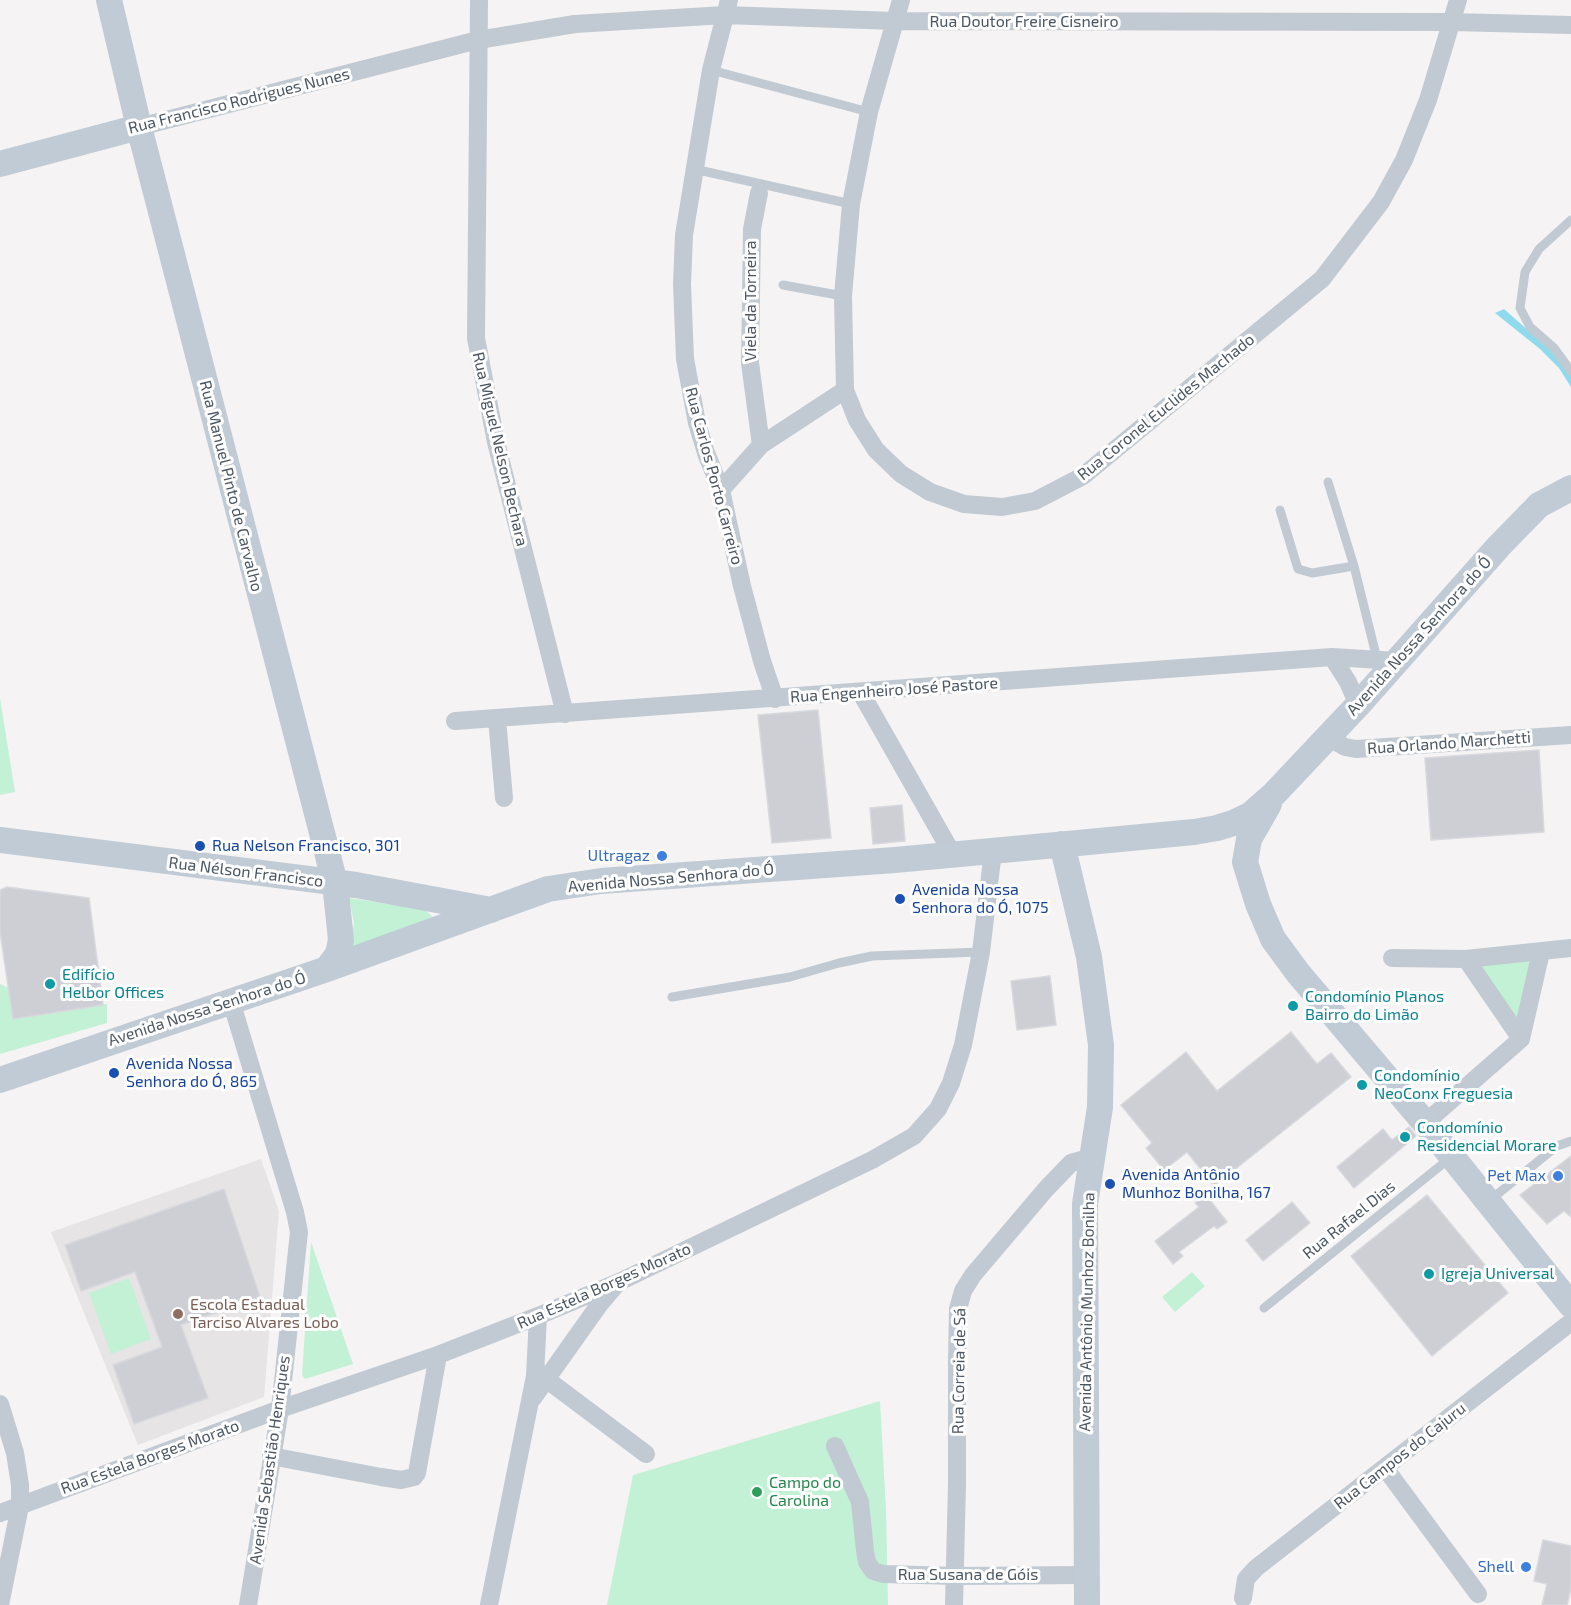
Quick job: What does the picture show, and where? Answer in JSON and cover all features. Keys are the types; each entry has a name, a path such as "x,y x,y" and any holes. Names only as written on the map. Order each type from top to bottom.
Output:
{"main road":[{"name":"Rua Manuel Pinto de Carvalho","path":"109,0 139,127 334,883 341,940 338,954 327,969"},
{"name":"Rua Francisco Rodrigues Nunes","path":"0,164 139,127"},
{"name":"Avenida Nossa Senhora do Ó","path":"0,1080 327,969 548,889 601,881 826,866 1194,832 1233,823 1250,815 1274,794 1329,738 1358,705 1387,660 1539,505 1571,488"},
{"name":"Avenida Nossa Senhora do Ó","path":"1245,862 1249,838 1274,794"},
{"name":"Avenida Nossa Senhora do Ó","path":"1194,832 1232,848 1245,862"},
{"name":"Rua Nélson Francisco","path":"0,840 334,883 491,910"},
{"name":"Avenida Antônio Munhoz Bonilha","path":"1062,844 1089,957 1101,1045 1100,1107 1085,1204 1087,1605"},
{"path":"1245,862 1258,904 1273,939 1298,973 1425,1123 1571,1305"}],"street":[{"name":"Rua Miguel Nelson Bechara","path":"479,0 476,338 496,442 565,714"},
{"name":"Rua Coronel Euclides Machado","path":"901,0 869,112 851,204 843,296 845,390 857,420 876,450 901,474 930,492 964,504 1002,507 1035,501 1083,476 1322,279 1381,202 1404,160 1428,100 1458,0"},
{"name":"Rua Doutor Freire Cisneiro","path":"478,40 575,24 727,7 894,21 1452,22 1571,25"},
{"name":"Rua Carlos Porto Carreiro","path":"727,7 711,70 684,235 682,284 685,359 697,423 721,490 742,586 762,661 775,699"},
{"name":"Rua Francisco Rodrigues Nunes","path":"139,127 478,40"},
{"name":"Viela da Torneira","path":"759,193 752,229 750,363 761,445"},
{"path":"721,490 761,445 845,390"},
{"path":"1332,657 1348,682 1358,705"},
{"name":"Rua Engenheiro José Pastore","path":"455,721 1332,657 1387,660"},
{"path":"861,693 953,855"},
{"path":"497,719 504,798"},
{"name":"Rua Orlando Marchetti","path":"1329,738 1345,747 1356,749 1571,735"},
{"name":"Rua Estela Borges Morato","path":"0,1513 280,1408 438,1355 538,1316 619,1282 872,1160 914,1136 938,1109 951,1083 963,1045 981,952 993,851"},
{"path":"1392,958 1466,959 1571,948"},
{"path":"1425,1123 1521,1039 1541,952"},
{"path":"1466,959 1521,1039"},
{"name":"Avenida Sebastião Henriques","path":"231,1001 295,1212 299,1232 280,1408 248,1605"},
{"name":"Rua Correia de Sá","path":"954,1605 958,1310 963,1291 973,1275 1071,1163 1092,1157"},
{"path":"489,1605 530,1402 540,1378 619,1282"},
{"path":"538,1316 540,1378"},
{"name":"Rua Campos do Cajuru","path":"1243,1598 1246,1579 1256,1568 1571,1322"},
{"path":"272,1456 381,1477 401,1480 414,1478 417,1473 438,1355"},
{"path":"540,1378 646,1455"},
{"path":"0,1404 15,1453 20,1485 20,1506 0,1605"},
{"name":"Rua Susana de Góis","path":"835,1446 860,1502 867,1562 873,1571 883,1574 956,1576 1087,1575"},
{"path":"1385,1468 1478,1594"}],"lane":[{"path":"711,70 869,112"},
{"path":"694,169 851,204"},
{"path":"1571,220 1539,249 1525,272 1520,308 1530,327 1554,348 1571,371"},
{"path":"783,285 843,296"},
{"path":"1329,482 1354,566 1387,660"},
{"path":"1280,510 1298,569 1312,573 1354,566"},
{"path":"672,997 789,977 839,963 872,957 981,952"},
{"path":"1488,1201 1557,1146 1571,1141"},
{"name":"Rua Rafael Dias","path":"1264,1308 1452,1156"}],"shaded area":[{"name":"Escola Estadual Tarciso Alvares Lobo","path":"261,1159 279,1211 264,1397 138,1445 51,1232"}],"green space":[{"path":"0,698 15,792 0,795"},
{"path":"349,898 424,909 432,916 431,923 349,950 354,923"},
{"path":"1533,958 1518,1023 1476,964"},
{"path":"0,984 9,988 13,1019 107,1004 107,1023 0,1054"},
{"path":"311,1242 353,1364 305,1379 302,1375"},
{"path":"1192,1272 1205,1286 1175,1312 1162,1297"},
{"path":"129,1278 151,1339 111,1354 89,1293"},
{"name":"Campo do Carolina","path":"880,1401 888,1605 607,1605 633,1475"}],"water":[{"path":"1504,309 1556,355 1571,375 1571,387 1559,368 1540,349 1495,313"}],"building":[{"path":"818,710 831,838 772,843 758,715"},
{"path":"1539,750 1544,832 1431,840 1425,758"},
{"path":"902,805 905,841 873,844 870,808"},
{"path":"7,887 89,898 103,1005 13,1019 0,932 0,890"},
{"path":"1050,976 1056,1025 1017,1030 1011,981"},
{"path":"1291,1032 1317,1064 1331,1053 1351,1077 1214,1186 1187,1152 1164,1170 1146,1148 1152,1143 1121,1105 1186,1052 1217,1091"},
{"path":"1409,1127 1416,1136 1354,1188 1337,1167 1383,1129 1392,1140"},
{"name":"Pet Max","path":"1571,1156 1571,1217 1564,1211 1547,1224 1520,1195"},
{"path":"224,1189 260,1297 181,1325 208,1398 134,1424 113,1365 162,1347 135,1272 81,1291 65,1245"},
{"path":"1206,1195 1227,1222 1217,1229 1214,1226 1179,1252 1183,1256 1173,1264 1155,1241 1199,1207 1195,1203"},
{"name":"Igreja Universal","path":"1427,1195 1508,1293 1432,1356 1351,1256"},
{"path":"1292,1202 1310,1223 1263,1261 1246,1240"},
{"path":"1543,1540 1571,1546 1571,1588 1567,1605 1542,1605 1547,1584 1534,1581"}],"place":[{"name":"Rua Nelson Francisco, 301","path":"200,846"},
{"name":"Ultragaz","path":"662,856"},
{"name":"Avenida Nossa Senhora do Ó, 1075","path":"900,899"},
{"name":"Edifício Helbor Offices","path":"50,984"},
{"name":"Condomínio Planos Bairro do Limão","path":"1293,1006"},
{"name":"Avenida Nossa Senhora do Ó, 865","path":"114,1073"},
{"name":"Condomínio NeoConx Freguesia","path":"1362,1085"},
{"name":"Condomínio Residencial Morare","path":"1405,1137"},
{"name":"Pet Max","path":"1558,1176"},
{"name":"Avenida Antônio Munhoz Bonilha, 167","path":"1110,1184"},
{"name":"Igreja Universal","path":"1429,1274"},
{"name":"Escola Estadual Tarciso Alvares Lobo","path":"178,1314"},
{"name":"Campo do Carolina","path":"757,1492"},
{"name":"Shell","path":"1526,1567"}]}
